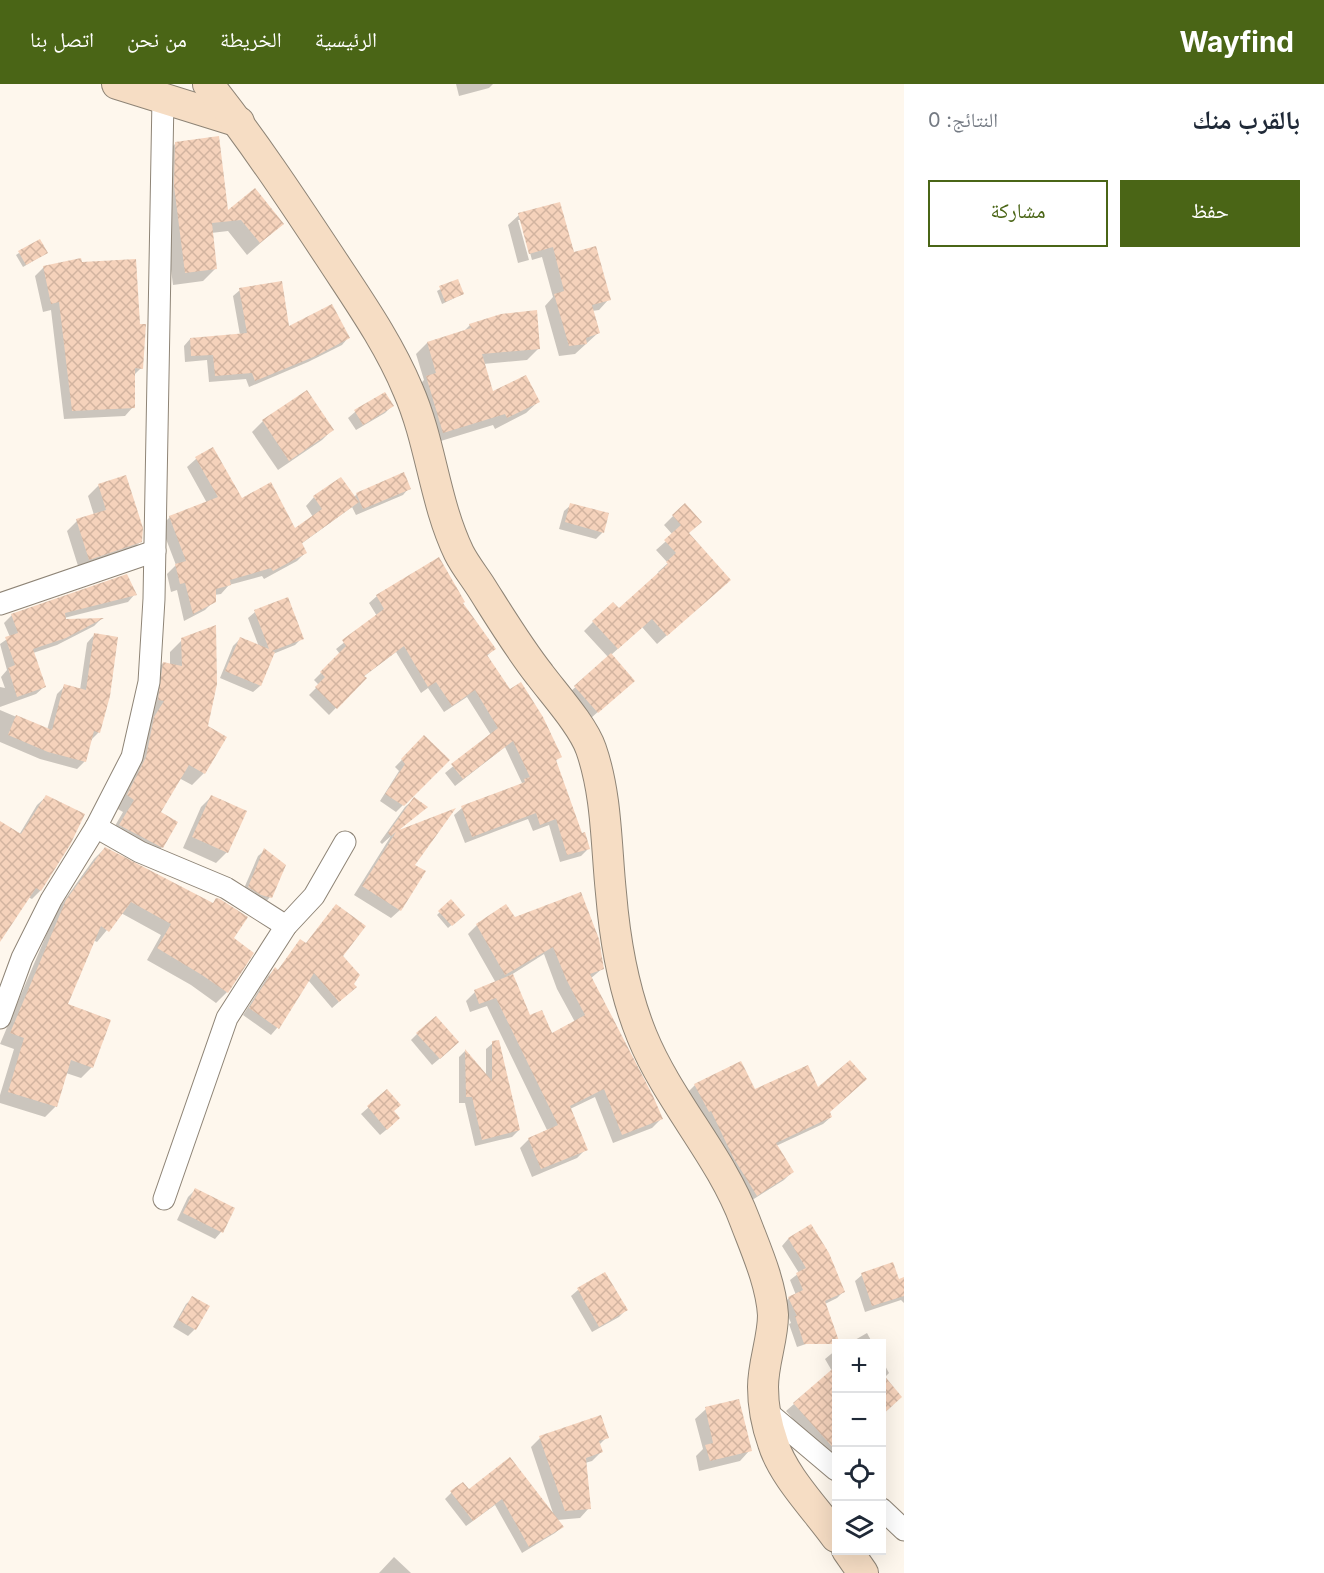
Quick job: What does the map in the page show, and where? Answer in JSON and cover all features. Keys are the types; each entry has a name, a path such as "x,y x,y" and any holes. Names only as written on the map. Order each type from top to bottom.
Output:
{"main road":[{"path":"117,84 239,122"},
{"path":"208,84 239,122 302,214 387,346 410,394 425,441 434,484 459,553 525,654 589,743 599,777 608,846 611,896 630,1001 642,1036 668,1089 715,1162 742,1212 765,1275 773,1313 763,1384 765,1410 773,1447 785,1470 832,1531"},
{"path":"850,1555 863,1573"}],"street":[{"path":"0,1018 22,958 51,900 96,827 132,757 149,682 155,551 163,98"},
{"path":"0,604 155,551"},
{"path":"96,827 140,852 226,888 286,926"},
{"path":"164,1199 227,1018 286,926 314,896 345,842"},
{"path":"765,1410 832,1466"},
{"path":"886,1513 904,1530"}],"building":[{"path":"219,136 228,210 255,188 284,224 260,243 241,220 212,223 217,269 185,273 174,186 175,142"},
{"path":"560,202 574,252 596,246 611,300 592,305 600,333 586,338 587,344 569,346 554,294 564,291 553,247 529,254 518,213"},
{"path":"40,239 48,253 26,265 18,251"},
{"path":"81,258 82,262 136,259 140,324 146,324 143,369 135,368 135,408 72,411 59,302 51,304 43,266"},
{"path":"458,279 464,294 445,302 439,286"},
{"path":"282,281 289,326 332,304 350,338 316,356 255,381 252,373 215,376 213,355 191,356 190,338 247,333 239,288"},
{"path":"537,310 540,349 482,354 493,391 526,375 540,402 507,418 505,414 443,433 426,376 436,373 427,342 471,328 469,324 501,314"},
{"path":"307,390 334,430 289,461 262,420"},
{"path":"385,392 394,406 363,425 354,410"},
{"path":"213,447 242,498 271,482 295,528 322,509 313,496 341,477 359,502 302,543 307,553 273,571 271,568 230,580 231,585 216,589 216,602 193,614 185,583 180,584 175,564 186,561 169,516 218,497 195,457"},
{"path":"404,472 411,489 363,509 356,493"},
{"path":"126,475 143,528 142,542 89,560 76,519 106,510 98,484"},
{"path":"570,503 609,513 604,533 565,522"},
{"path":"685,503 702,522 689,533 731,580 667,636 652,619 618,649 592,621 613,602 619,608 668,564 666,562 676,553 664,540 681,525 672,515"},
{"path":"439,557 465,602 463,603 496,649 487,655 510,689 521,682 543,717 562,757 556,760 590,849 567,855 556,819 540,825 536,813 472,837 461,806 525,782 524,779 530,777 513,741 463,779 451,764 498,728 475,690 452,706 436,682 428,687 404,646 364,676 367,678 337,709 315,687 325,677 320,672 346,646 342,640 384,609 376,595"},
{"path":"127,574 137,595 65,613 66,619 104,618 66,638 33,649 46,687 17,697 8,668 15,665 5,637 18,633 11,614"},
{"path":"288,597 304,639 272,651 275,652 261,686 225,671 240,637 269,649 254,610"},
{"path":"216,625 217,684 208,726 227,737 205,774 189,765 161,812 178,822 163,848 119,825 134,800 127,795 146,757 154,717 164,701 158,700 163,662 182,666 181,638"},
{"path":"94,633 118,637 110,696 100,733 94,731 86,762 48,752 8,735 16,715 52,730 64,684 86,690"},
{"path":"611,653 635,681 598,713 574,686"},
{"path":"424,735 450,760 404,806 385,794 405,764 401,759"},
{"path":"46,795 85,814 70,845 41,891 36,888 0,942 0,821 21,834"},
{"path":"211,795 247,811 228,853 192,837"},
{"path":"414,797 428,807 399,830 456,808 415,865 426,871 401,911 362,886 396,832 391,836 388,833"},
{"path":"105,847 213,903 216,898 220,899 248,917 234,938 254,953 228,993 157,948 171,924 131,902 109,932 101,926 68,1004 111,1020 93,1068 71,1060 57,1107 8,1092 24,1038 10,1033 66,900"},
{"path":"264,848 286,865 272,898 261,895 248,887"},
{"path":"581,892 599,939 604,969 590,974 663,1119 622,1135 604,1089 570,1106 588,1150 541,1169 528,1138 558,1125 496,998 479,1004 474,990 513,974 530,1015 542,1010 552,1033 585,1015 566,979 553,947 505,975 476,924 506,904 515,917"},
{"path":"451,899 465,915 452,926 438,911"},
{"path":"336,904 366,926 343,956 360,975 354,984 357,987 339,1002 314,973 279,1029 249,1008 275,967 278,970 300,939 306,943"},
{"path":"436,1016 459,1042 440,1059 416,1033"},
{"path":"499,1040 520,1130 482,1140 472,1097 466,1097 465,1049 492,1081 492,1041"},
{"path":"850,1060 867,1079 830,1112 832,1117 776,1143 794,1172 757,1196 694,1084 741,1061 755,1089 808,1065 818,1087"},
{"path":"387,1089 401,1105 394,1111 400,1118 387,1130 367,1106"},
{"path":"195,1188 235,1208 223,1233 183,1213"},
{"path":"811,1224 829,1253 845,1292 825,1301 838,1339 832,1339 832,1344 804,1344 795,1316 797,1316 788,1297 803,1290 796,1273 806,1268 788,1238"},
{"path":"893,1262 899,1279 904,1277 904,1296 872,1306 861,1273"},
{"path":"605,1272 628,1310 599,1327 577,1288"},
{"path":"192,1296 210,1306 196,1330 178,1320"},
{"path":"832,1369 832,1446 793,1403"},
{"path":"886,1378 902,1397 886,1411"},
{"path":"739,1399 752,1451 710,1461 705,1445 713,1443 705,1407"},
{"path":"601,1415 609,1438 599,1441 603,1452 586,1458 591,1509 565,1511 539,1436"},
{"path":"510,1457 564,1527 529,1547 502,1499 473,1521 450,1491 463,1482 469,1489"}]}
